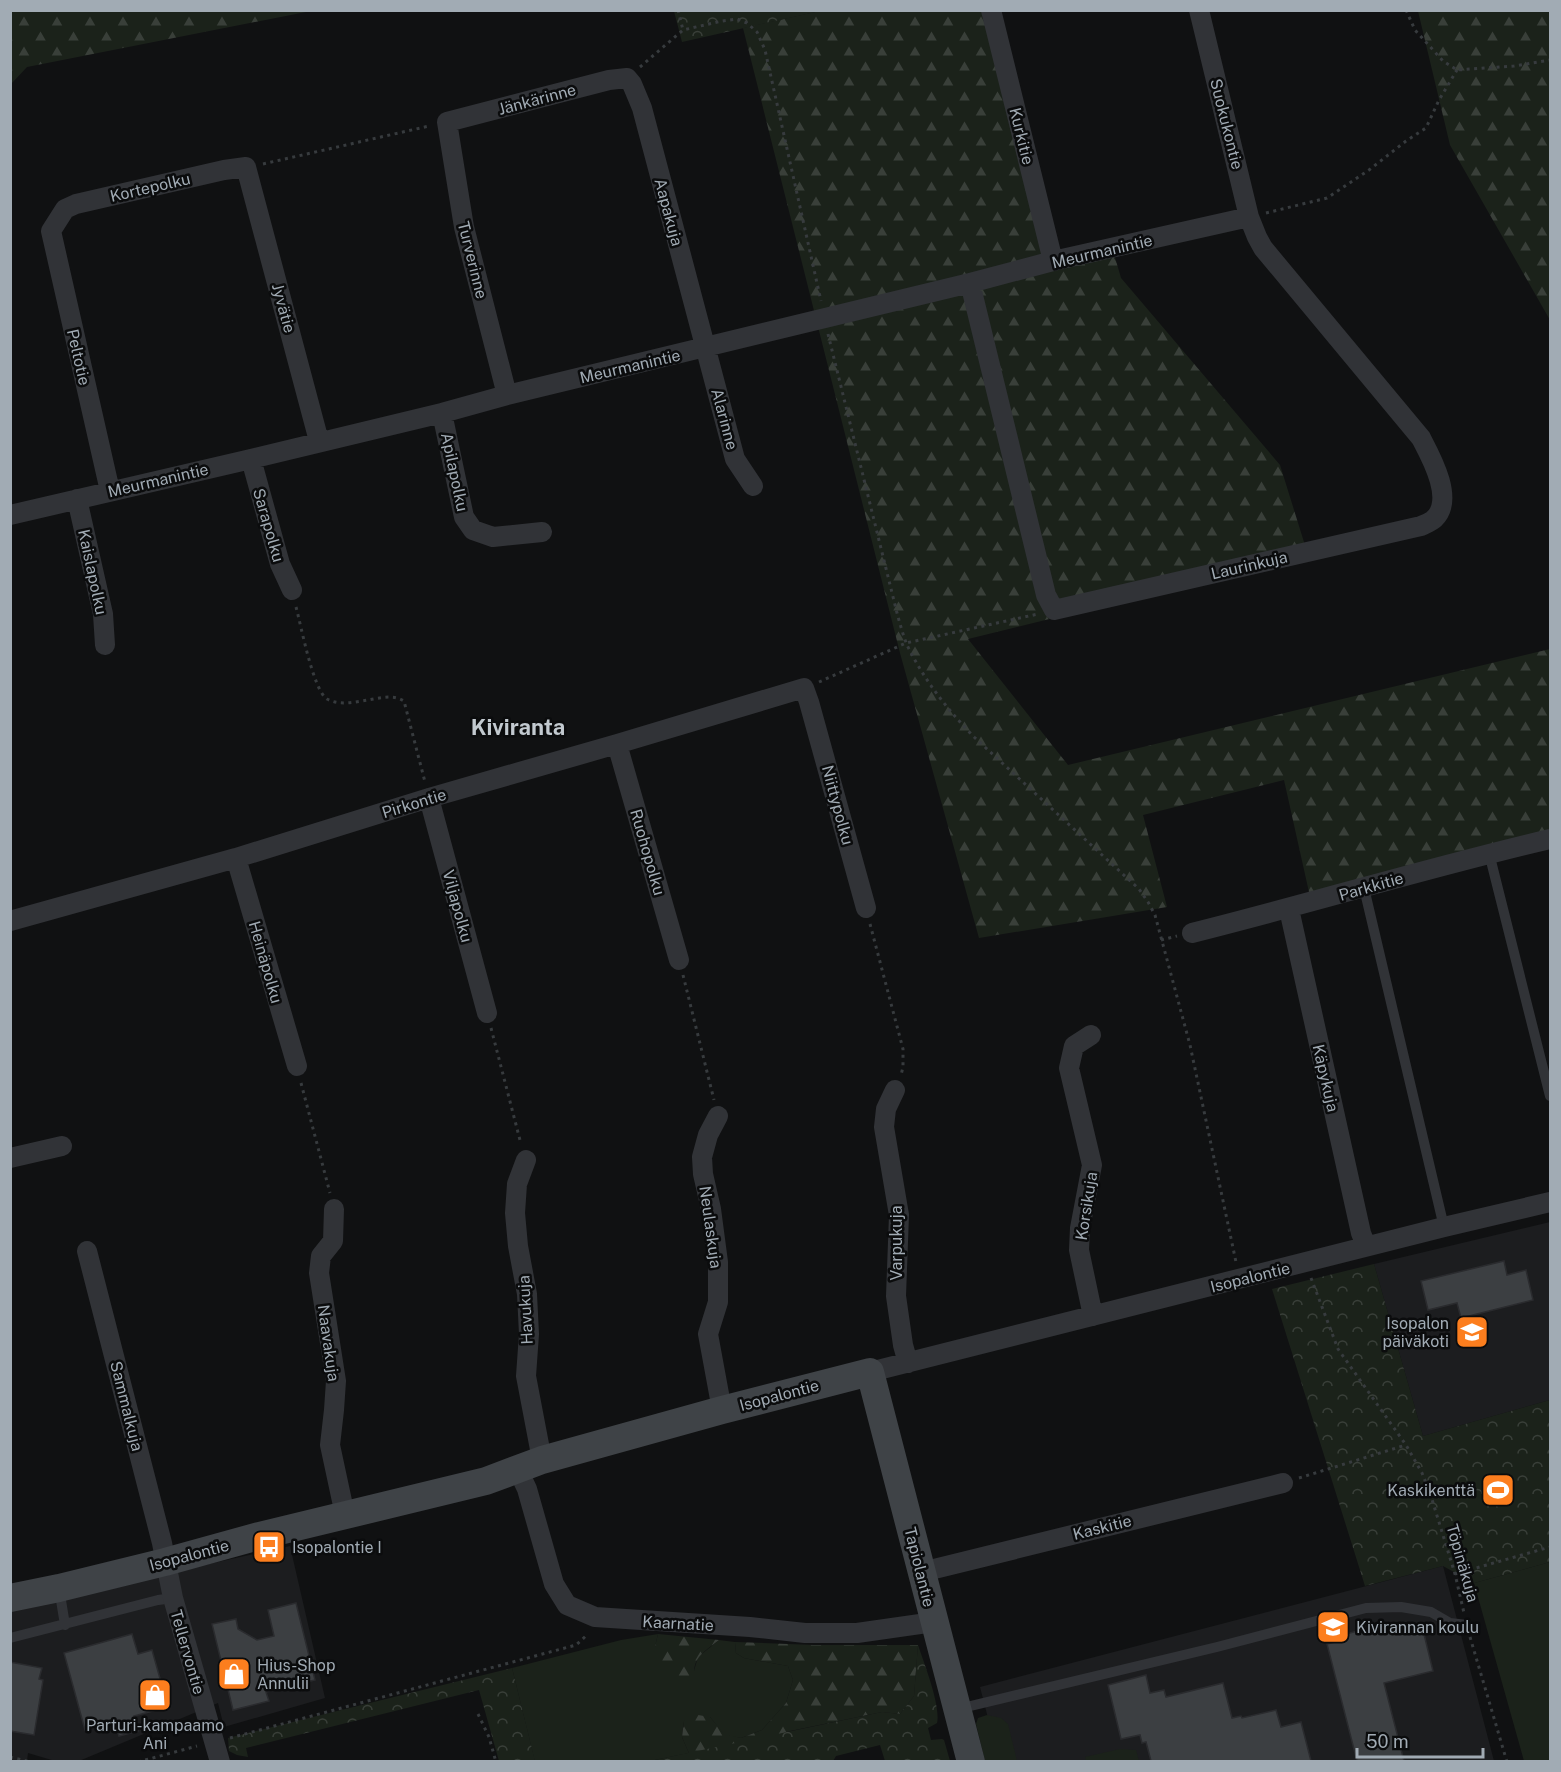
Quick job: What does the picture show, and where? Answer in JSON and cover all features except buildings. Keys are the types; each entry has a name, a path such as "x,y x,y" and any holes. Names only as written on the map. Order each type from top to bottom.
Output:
{"street":[{"name":"Kurkitie","path":"991,10 1053,261"},
{"name":"Suokukontie","path":"1200,10 1250,217 1257,237"},
{"name":"Jänkärinne","path":"447,122 609,80 627,78"},
{"name":"Aapakuja","path":"627,78 642,108 705,348"},
{"name":"Turverinne","path":"447,122 464,227 507,395"},
{"name":"Kortepolku","path":"54,224 65,210 76,204 224,170 248,171"},
{"name":"Jyvätie","path":"248,171 319,441"},
{"name":"Meurmanintie","path":"10,515 442,413 1053,261 1250,217"},
{"name":"Peltotie","path":"54,224 51,231 110,491"},
{"name":"Laurinkuja","path":"1054,610 1421,526 1434,519 1441,509 1443,495 1435,465 1421,438 1263,248 1257,237"},
{"path":"970,283 1046,595 1054,610"},
{"name":"Alarinne","path":"705,348 735,459 753,486"},
{"name":"Apilapolku","path":"442,413 464,517 473,531 493,537 542,532"},
{"name":"Sarapolku","path":"251,459 279,564 292,590"},
{"name":"Kaislapolku","path":"77,499 103,614 105,645"},
{"name":"Pirkontie","path":"10,921 236,858 429,798 617,744 806,695"},
{"name":"Niittypolku","path":"806,695 866,908"},
{"name":"Ruohopolku","path":"617,744 679,960"},
{"name":"Viljapolku","path":"429,798 487,1014"},
{"name":"Parkkitie","path":"1192,933 1289,909 1489,853 1551,839"},
{"name":"Heinäpolku","path":"236,858 297,1066"},
{"name":"Käpykuja","path":"1289,909 1358,1221 1366,1246"},
{"name":"Korsikuja","path":"1091,1035 1074,1046 1069,1068 1092,1165 1080,1228 1079,1250 1093,1316"},
{"name":"Varpukuja","path":"895,1090 886,1109 884,1127 899,1215 896,1296 908,1363"},
{"name":"Neulaskuja","path":"718,1116 708,1135 702,1157 718,1262 718,1302 708,1334 722,1410"},
{"path":"10,1158 62,1146"},
{"name":"Havukuja","path":"526,1160 517,1184 515,1213 518,1246 527,1294 529,1334 526,1376 530,1465"},
{"name":"Isopalontie","path":"11,1594 59,1588 165,1562 259,1536 486,1480 530,1465 722,1410 1307,1263 1366,1246 1551,1202"},
{"name":"Naavakuja","path":"334,1209 333,1241 321,1256 318,1273 336,1381 330,1444 345,1515"},
{"name":"Sammalkuja","path":"87,1251 165,1562"},
{"name":"Tapiolantie","path":"870,1372 971,1761"},
{"name":"Kaarnatie","path":"530,1465 527,1489 554,1584 567,1605 594,1617 750,1627 805,1633 857,1633 934,1623"},
{"name":"Kaskitie","path":"921,1572 1283,1483"},
{"name":"Tellervontie","path":"165,1562 219,1761"}],"lane":[{"path":"1489,853 1551,1096"},
{"path":"1364,888 1444,1227"},
{"path":"59,1588 65,1625"},
{"path":"10,1638 173,1598"},
{"path":"958,1709 1217,1647 1366,1608 1401,1607 1431,1612 1450,1623 1467,1625"}],"path":[{"path":"678,10 683,30"},
{"path":"1406,10 1415,30 1443,62 1457,70 1514,66 1551,60"},
{"path":"627,78 683,30 737,19 747,23 757,32 765,50 825,319 906,643 929,684 951,712 974,737 1139,890 1155,915 1190,1045 1240,1280"},
{"path":"1250,217 1327,198 1369,170 1426,128 1457,70"},
{"path":"248,171 447,122"},
{"path":"292,590 314,677 323,695 329,700 344,703 389,697 404,701 429,798"},
{"path":"806,695 906,643 1054,610"},
{"path":"866,908 903,1049 903,1066 895,1090"},
{"path":"679,960 718,1116"},
{"path":"487,1014 526,1160"},
{"path":"297,1066 334,1209"},
{"name":"Töpinäkuja","path":"1307,1263 1338,1349 1406,1444 1422,1473 1455,1574 1467,1625 1507,1761"},
{"path":"1283,1483 1406,1444"},
{"path":"1455,1574 1551,1547"},
{"path":"138,1761 576,1645 587,1634 594,1617"},
{"path":"478,1714 489,1737 496,1761"},
{"path":"10,1756 31,1761"}],"shaded area":[{"name":"Isopalon päiväkoti","path":"1550,1222 1550,1400 1423,1436 1374,1264"},
{"path":"290,1546 325,1698 224,1727 218,1703 79,1761 55,1761 28,1753 27,1761 11,1761 10,1608"},
{"name":"Kivirannan koulu","path":"1443,1566 1494,1761 999,1761 980,1687"}],"green space":[{"path":"11,10 311,11 27,67 11,84"},
{"path":"674,10 820,11 682,42"},
{"path":"820,11 995,11 1055,252 1110,240 1121,278 1280,465 1308,555 968,639 1068,765 1550,649 1550,847 1313,910 1284,780 1143,815 1167,907 979,938 900,653 743,28"},
{"path":"1418,11 1550,11 1550,320 1450,145"},
{"path":"1374,1264 1423,1436 1550,1400 1550,1562 1474,1583 1443,1566 1365,1586 1272,1289"},
{"path":"1550,1562 1550,1761 1524,1761 1474,1583"},
{"path":"658,1634 655,1647 693,1674 698,1657 719,1640 735,1642 736,1653 744,1658 788,1666 793,1680 786,1703 762,1730 741,1738 724,1735 710,1717 684,1721 682,1737 689,1753 650,1761 535,1762 512,1668 621,1640"},
{"path":"658,1634 719,1640 697,1660 694,1671 696,1689 673,1684 657,1674 655,1647"},
{"path":"735,1642 918,1645 914,1696 900,1714 882,1712 790,1731 698,1762 692,1760 682,1737 684,1721 692,1714 710,1717 724,1734 741,1738 762,1730 786,1703 793,1680 788,1666 744,1658 736,1653"},
{"path":"918,1645 937,1706 937,1723 928,1728 931,1740 944,1740 950,1761 885,1761 880,1745 836,1756 833,1761 650,1761 882,1712 900,1714 914,1696"},
{"path":"512,1668 535,1761 499,1761 479,1690 246,1748 248,1757 229,1751 228,1738"},
{"path":"987,1715 1001,1718 1008,1724 1017,1761 985,1761 976,1724 978,1718"},
{"path":"1120,1749 1136,1750 1139,1761 1086,1761 1085,1757"}],"place":[{"name":"Isopalon päiväkoti","path":"1472,1332"},
{"name":"Kaskikenttä","path":"1498,1490"},
{"name":"Isopalontie I","path":"269,1547"},
{"name":"Kivirannan koulu","path":"1333,1627"},
{"name":"Hius-Shop Annulii","path":"234,1674"},
{"name":"Parturi-kampaamo Ani","path":"155,1695"}],"district":[{"name":"Kiviranta","path":"518,727"}]}
